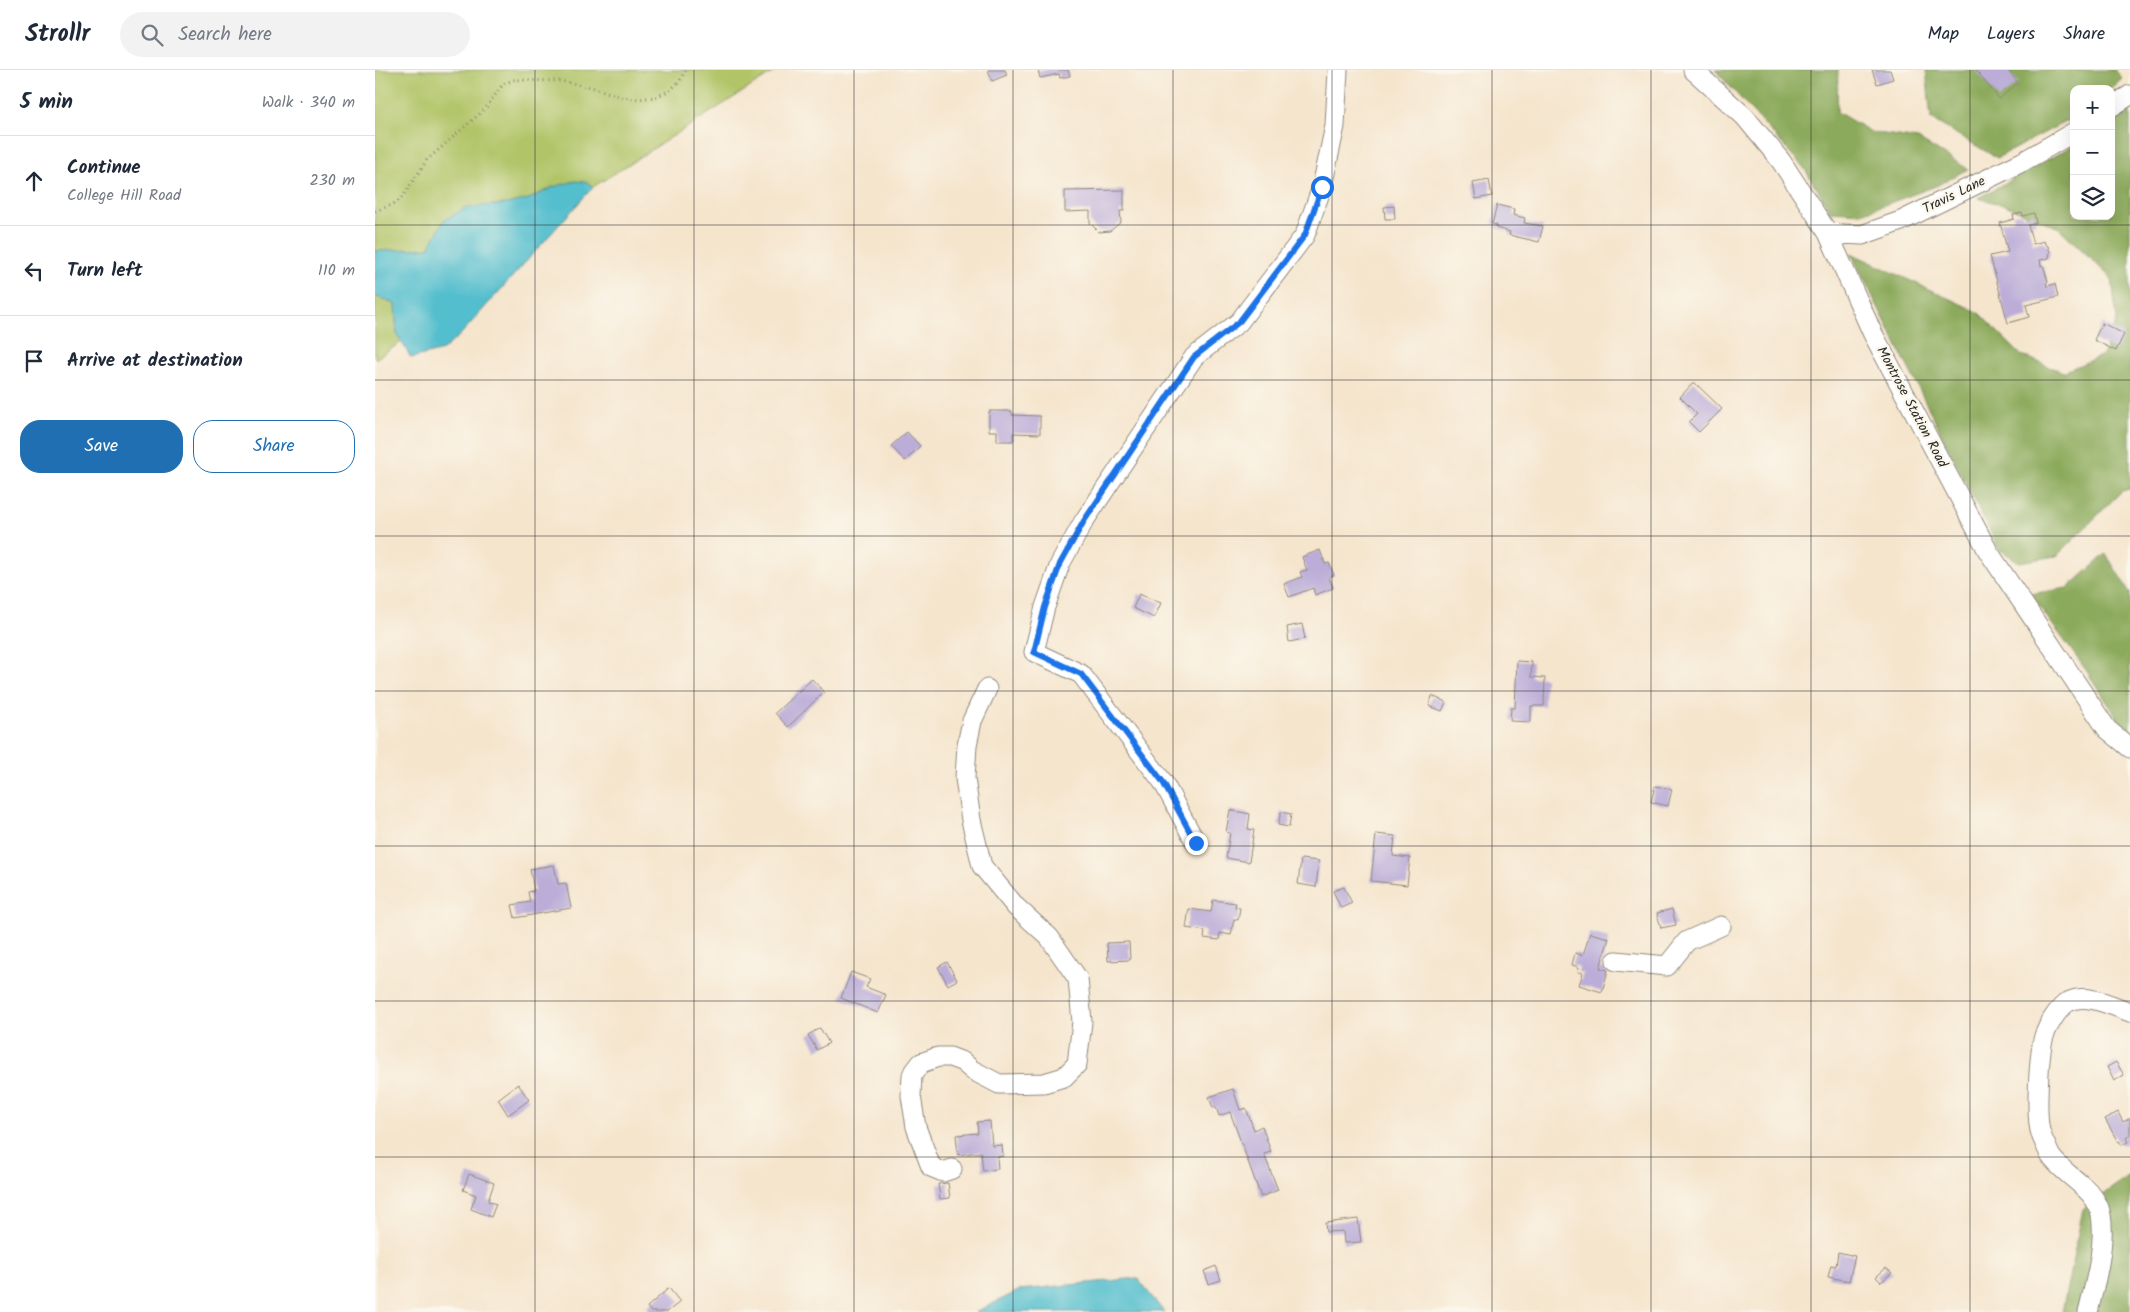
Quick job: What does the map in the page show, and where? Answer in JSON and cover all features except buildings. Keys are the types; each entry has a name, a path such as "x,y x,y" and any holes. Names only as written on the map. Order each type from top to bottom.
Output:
{"street":[{"path":"1196,843 1163,782 1081,674 1034,652 1045,607 1060,564 1084,521 1194,357 1239,322 1305,235 1322,187 1335,126 1338,70"},
{"name":"Montrose Station Road","path":"1693,70 1745,117 1781,161 1828,233 1872,332 1988,551 2107,729 2130,748"},
{"path":"2115,105 2130,95"},
{"name":"Travis Lane","path":"1828,233 1862,234 1901,221 2022,162 2070,134"},
{"path":"953,1169 943,1172 931,1167 916,1127 911,1096 912,1074 921,1063 938,1057 950,1057 963,1062 972,1070 999,1084 1044,1083 1064,1076 1077,1064 1082,1022 1077,978 1049,937 1016,907 982,866 971,820 965,778 967,745 972,721 987,689"},
{"path":"1616,962 1667,966 1687,941 1721,926"},
{"path":"2087,1312 2095,1280 2101,1242 2101,1214 2090,1194 2051,1156 2040,1132 2040,1062 2045,1036 2056,1015 2068,1002 2084,998 2130,1012"}],"path":[{"path":"375,211 392,206 401,199 427,160 485,109 503,84 514,80 561,81 622,97 639,99 655,97 669,91 679,82 686,70"}],"green space":[{"path":"375,70 777,70 593,187 587,182 553,187 529,199 444,220 429,248 375,251"},
{"path":"1715,70 1838,70 1837,112 1871,132 1918,139 1968,169 1936,186 1862,213 1831,211 1804,168"},
{"path":"1926,70 2115,70 2122,79 2115,85 2070,85 2070,119 1997,158 1931,119"},
{"path":"2130,111 2130,489 2122,491 2057,556 2019,562 1999,549 1851,253 1978,312 2021,355 2063,372 2103,355 2117,321 2112,279 2059,228 2010,207 1978,198 2070,147 2070,220 2115,220 2115,120"},
{"path":"375,296 395,304 397,334 402,342 375,359"},
{"path":"2106,554 2130,593 2130,730 2122,725 2086,670 2030,594 2068,588"},
{"path":"2130,1175 2130,1312 2062,1312 2083,1209"}],"water":[{"path":"575,181 587,182 593,187 460,335 443,350 411,358 397,334 395,304 375,296 375,251 429,248 444,220 467,207 506,204 529,199 553,187"},
{"path":"1137,1278 1164,1312 976,1312 1020,1290"}],"route":[{"path":"1196,843 1163,782 1081,674 1034,652 1045,607 1060,564 1084,521 1164,405 1194,357 1239,322 1305,235 1322,187"}]}
